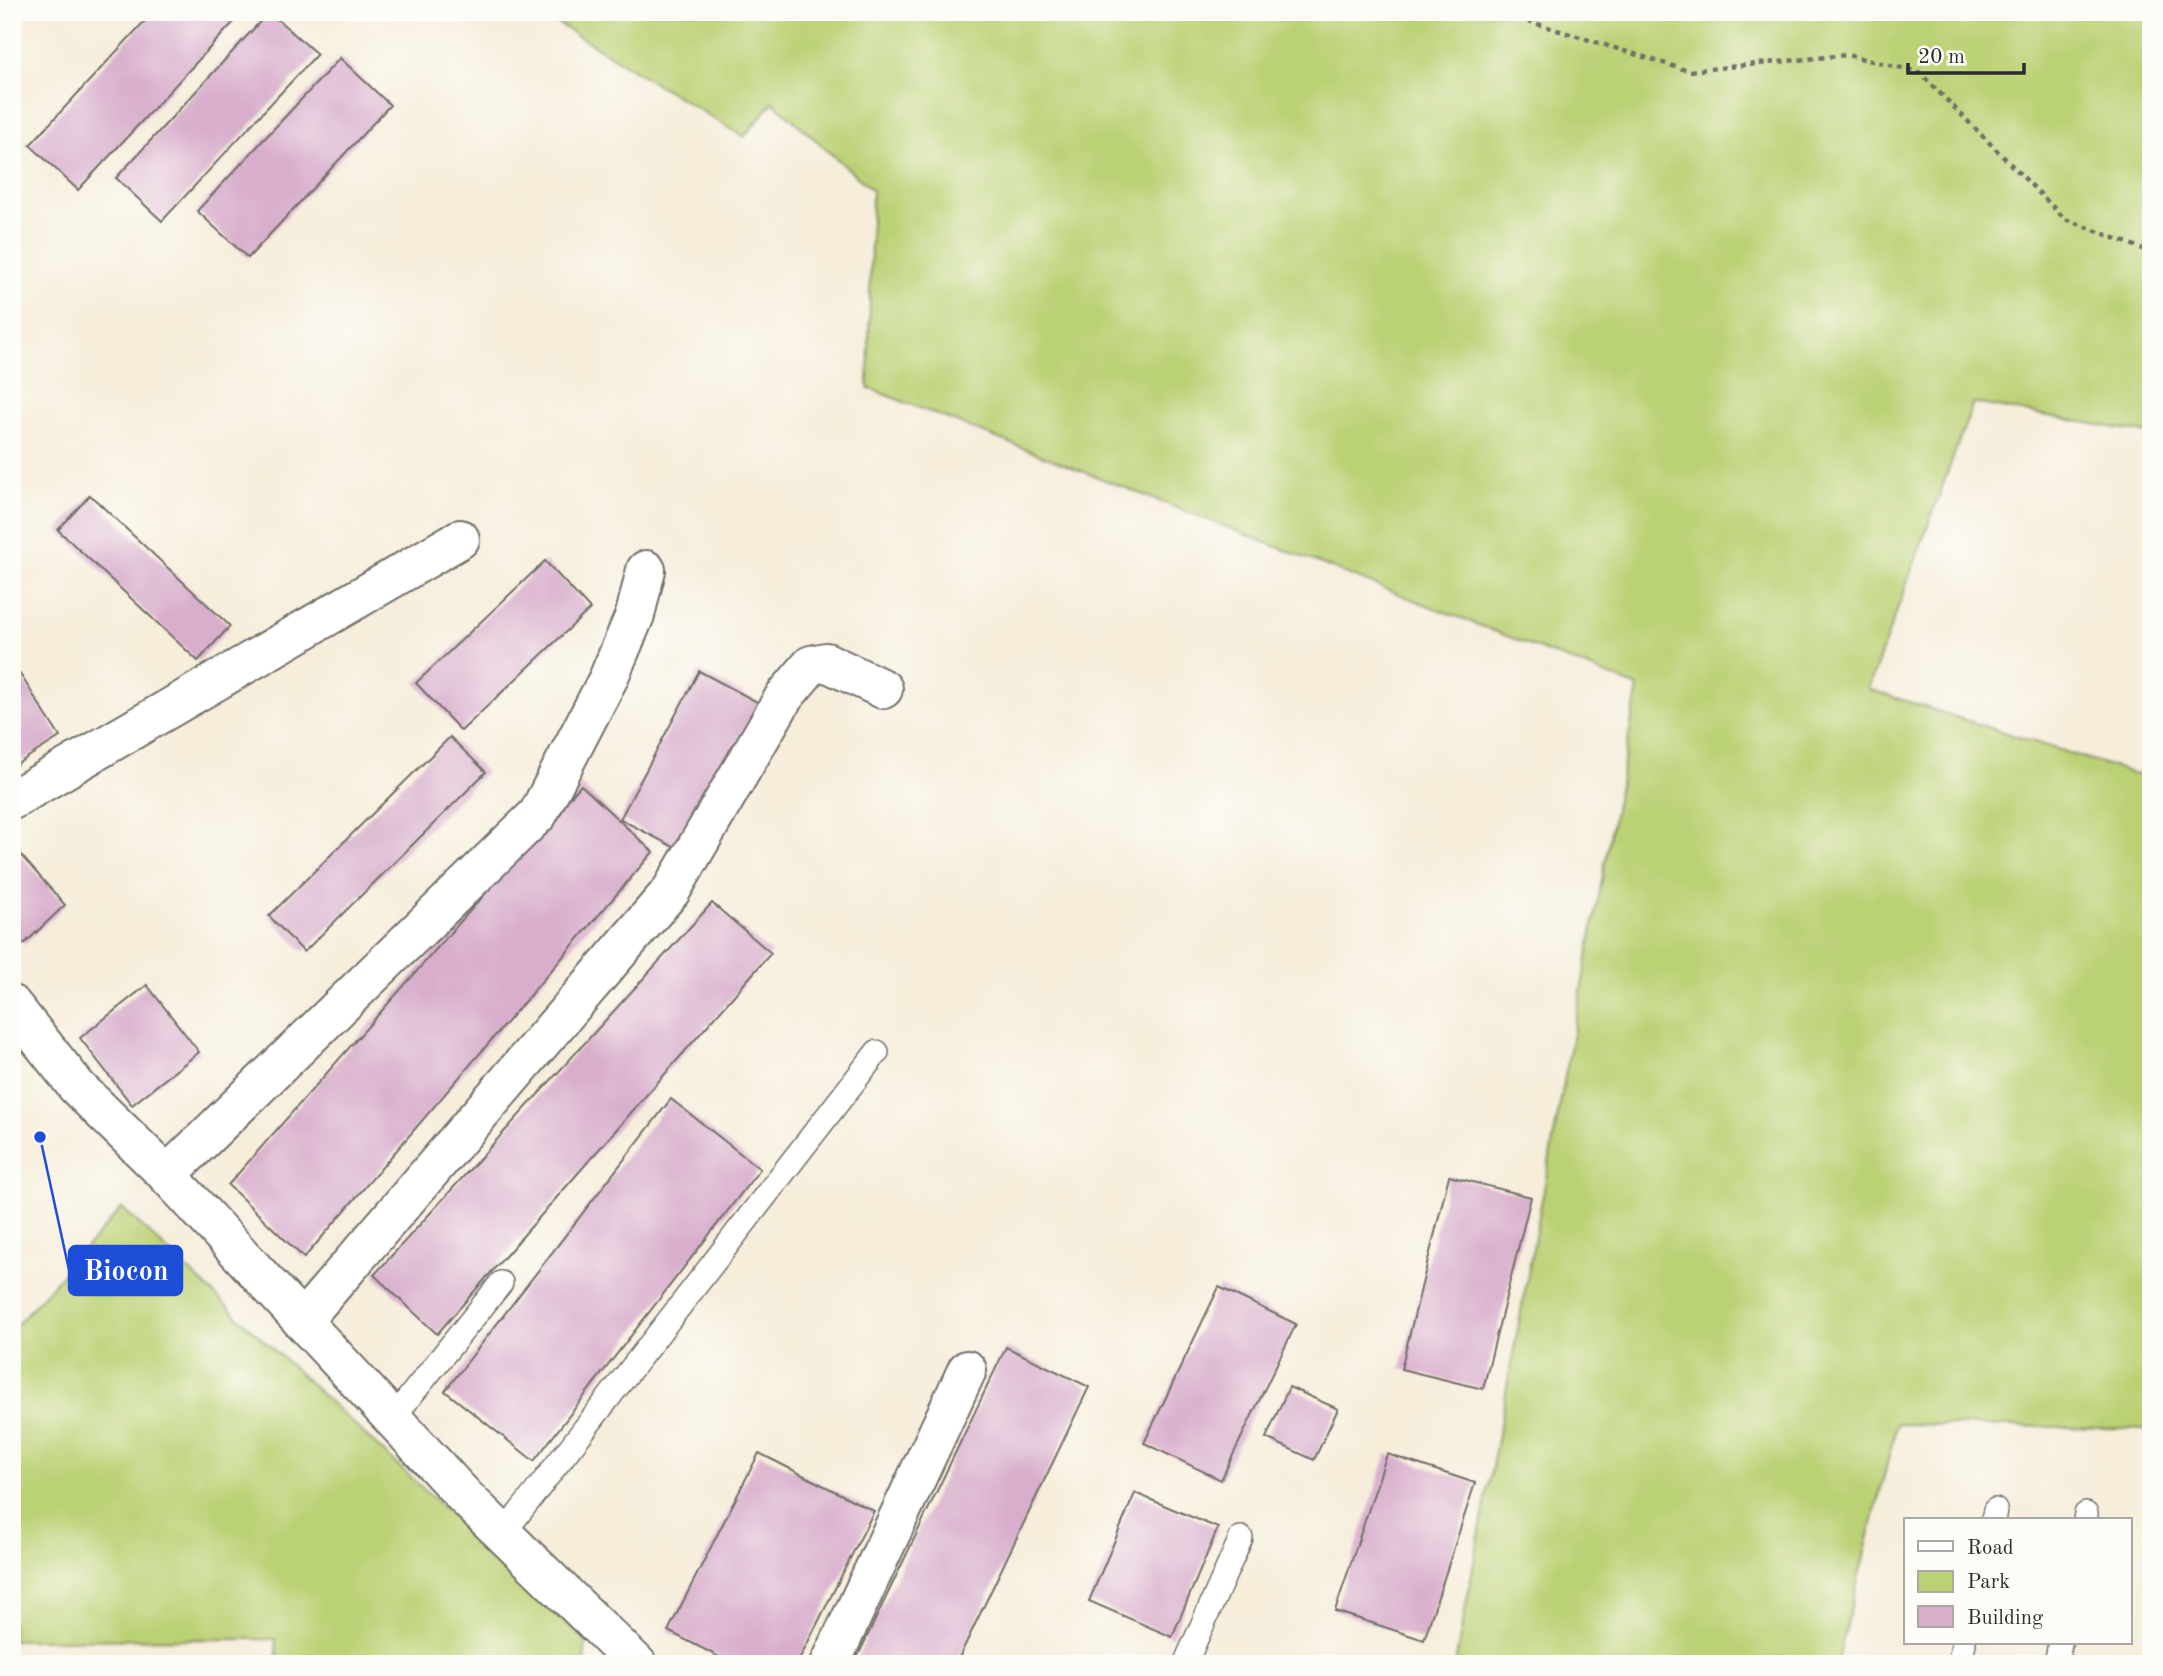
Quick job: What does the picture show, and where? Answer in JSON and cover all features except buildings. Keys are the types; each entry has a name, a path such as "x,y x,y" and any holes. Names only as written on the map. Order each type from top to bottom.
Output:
{"street":[{"path":"12,800 460,538"},
{"path":"167,1175 538,814 608,679 635,615 646,570"},
{"path":"302,1321 671,891 784,698 811,665 826,662 883,689"},
{"path":"12,1005 77,1087 167,1175 392,1419 503,1534 637,1664"},
{"path":"830,1664 967,1370"}],"lane":[{"path":"503,1534 877,1052"},
{"path":"392,1419 501,1283"},
{"path":"1185,1664 1241,1538"},
{"path":"1959,1664 1964,1644"},
{"path":"2056,1664 2060,1644"}],"path":[{"path":"1499,12 1689,71 1847,55 1919,72 2065,219 2151,252"}],"green space":[{"path":"539,12 2151,12 2151,434 1973,403 1868,689 2151,779 2151,1429 1897,1424 1837,1664 1455,1664 1638,687 868,388 872,190 773,102 744,137"},
{"path":"122,1208 586,1641 584,1664 277,1664 276,1639 12,1640 12,1330"}],"place":[{"name":"Biocon","path":"40,1137"}]}
